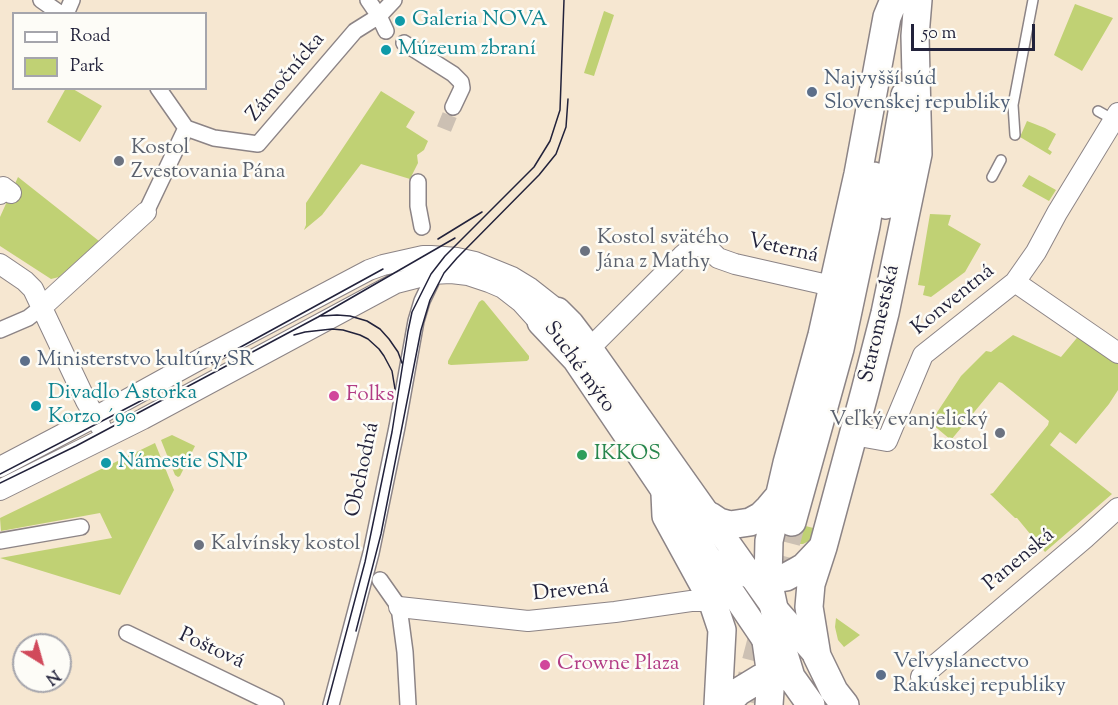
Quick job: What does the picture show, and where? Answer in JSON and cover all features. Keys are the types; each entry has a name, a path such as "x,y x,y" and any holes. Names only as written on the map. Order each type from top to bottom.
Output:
{"main road":[{"name":"Staromestská","path":"817,656 809,607 811,584 799,532 780,495 822,335 858,174 887,17 896,0"},
{"name":"Staromestská","path":"799,532 866,226 897,41 896,0"},
{"name":"Staromestská","path":"799,532 853,357 882,229 915,36 918,0"},
{"name":"Staromestská","path":"799,532 853,435 885,313 918,154 915,36"},
{"path":"665,494 666,516 712,600 722,630 718,705"},
{"path":"710,516 730,525 750,522 769,508 780,495"},
{"name":"Suché mýto","path":"781,676 783,651 764,587 768,559 799,532"},
{"path":"711,562 764,587 804,567 799,532"},
{"path":"764,587 766,643 781,676 811,705"},
{"path":"817,656 840,698"},
{"path":"769,705 781,676"},
{"path":"726,705 738,692 761,678 781,676 808,681 840,698"}],"street":[{"path":"41,0 58,12"},
{"path":"368,0 386,31"},
{"path":"378,16 394,0"},
{"path":"915,36 928,0"},
{"name":"Zámočnícka","path":"186,128 214,138 258,144 355,31 378,16"},
{"path":"404,43 453,74 460,82 462,88 453,107"},
{"path":"0,330 28,318 42,307 146,212 186,128 163,90"},
{"name":"Konventná","path":"853,435 887,441 923,356 1015,282 1035,252 1110,115"},
{"path":"418,182 418,206 422,227"},
{"name":"Veterná","path":"590,348 695,245 708,248 718,258 735,264 832,286"},
{"path":"0,467 91,409 193,363 376,267 423,256 452,254 513,277 530,288 549,316"},
{"name":"Obchodná","path":"331,705 371,553 416,321 433,278 452,254"},
{"path":"0,264 30,285 107,437"},
{"path":"0,490 107,437 396,283 426,275 433,278 452,273 468,275 503,288 520,302 549,316"},
{"path":"1015,282 1118,353"},
{"name":"Suché mýto","path":"549,316 571,323 710,516 817,656"},
{"name":"Suché mýto","path":"549,316 574,360 766,643"},
{"name":"Panenská","path":"921,677 1118,508"},
{"path":"0,541 81,527"},
{"path":"380,580 399,607 405,652 408,705"},
{"name":"Drevená","path":"399,607 528,621 712,600 727,601 745,612"},
{"name":"Poštová","path":"127,633 276,705"}],"lane":[{"path":"1015,135 1013,105 1033,0"},
{"path":"992,177 1001,160"}],"green space":[{"path":"1075,4 1113,18 1082,71 1054,55"},
{"path":"604,11 614,15 594,76 584,73"},
{"path":"65,90 75,90 102,106 80,142 47,122"},
{"path":"381,91 415,112 406,127 428,141 424,150 417,155 418,163 410,179 361,164 322,215 304,230 306,203"},
{"path":"1027,121 1056,134 1048,149 1052,152 1050,155 1020,137"},
{"path":"1029,175 1056,190 1049,201 1022,186"},
{"path":"18,177 99,241 59,277 51,279 0,246 0,217"},
{"path":"930,214 951,215 948,225 981,244 965,272 931,297 923,295 925,286 918,285"},
{"path":"482,300 529,356 527,361 448,364"},
{"path":"1081,333 1118,358 1118,390 1076,444 1060,432 1050,445 1112,494 1045,552 1017,518 990,494 1049,421 999,382 951,440 932,424 934,417 961,376 986,351 991,352 1013,335 1061,357"},
{"path":"172,435 195,446 178,477 175,475 161,440"},
{"path":"155,443 174,490 120,595 0,558 112,538 100,513 1,531 0,518"},
{"path":"783,520 817,529 809,541 797,544 791,542 783,533"},
{"path":"836,618 860,635 844,647 838,640 835,627"}],"tunnel":[{"path":"444,129 453,107"},
{"path":"745,701 792,522"}],"tram line":[{"path":"327,705 365,562 392,432 412,312 431,274 445,256 534,167 550,141 560,110 564,0"},
{"path":"356,631 381,534 421,330 430,300 444,273 539,175 556,154 566,127 568,99"},
{"path":"438,239 482,212"},
{"path":"0,483 76,446 318,317 455,238"},
{"path":"206,366 383,269"},
{"path":"321,316 350,316 367,321 380,329 389,339 402,363"},
{"path":"294,335 332,329 343,330 368,339 384,356 392,371 395,389"},
{"path":"0,474 154,394"}],"place":[{"name":"Galeria NOVA","path":"400,21"},
{"name":"Múzeum zbraní","path":"386,50"},
{"name":"Najvyšší súd Slovenskej republiky","path":"812,92"},
{"name":"Kostol Zvestovania Pána","path":"119,161"},
{"name":"Kostol svätého Jána z Mathy","path":"585,251"},
{"name":"Ministerstvo kultúry SR","path":"25,361"},
{"name":"Folks","path":"334,396"},
{"name":"Divadlo Astorka Korzo ´90","path":"36,406"},
{"name":"Veľký evanjelický kostol","path":"1000,433"},
{"name":"IKKOS","path":"582,455"},
{"name":"Námestie SNP","path":"106,463"},
{"name":"Kalvínsky kostol","path":"199,545"},
{"name":"Crowne Plaza","path":"545,665"},
{"name":"Veľvyslanectvo Rakúskej republiky","path":"881,675"}]}
